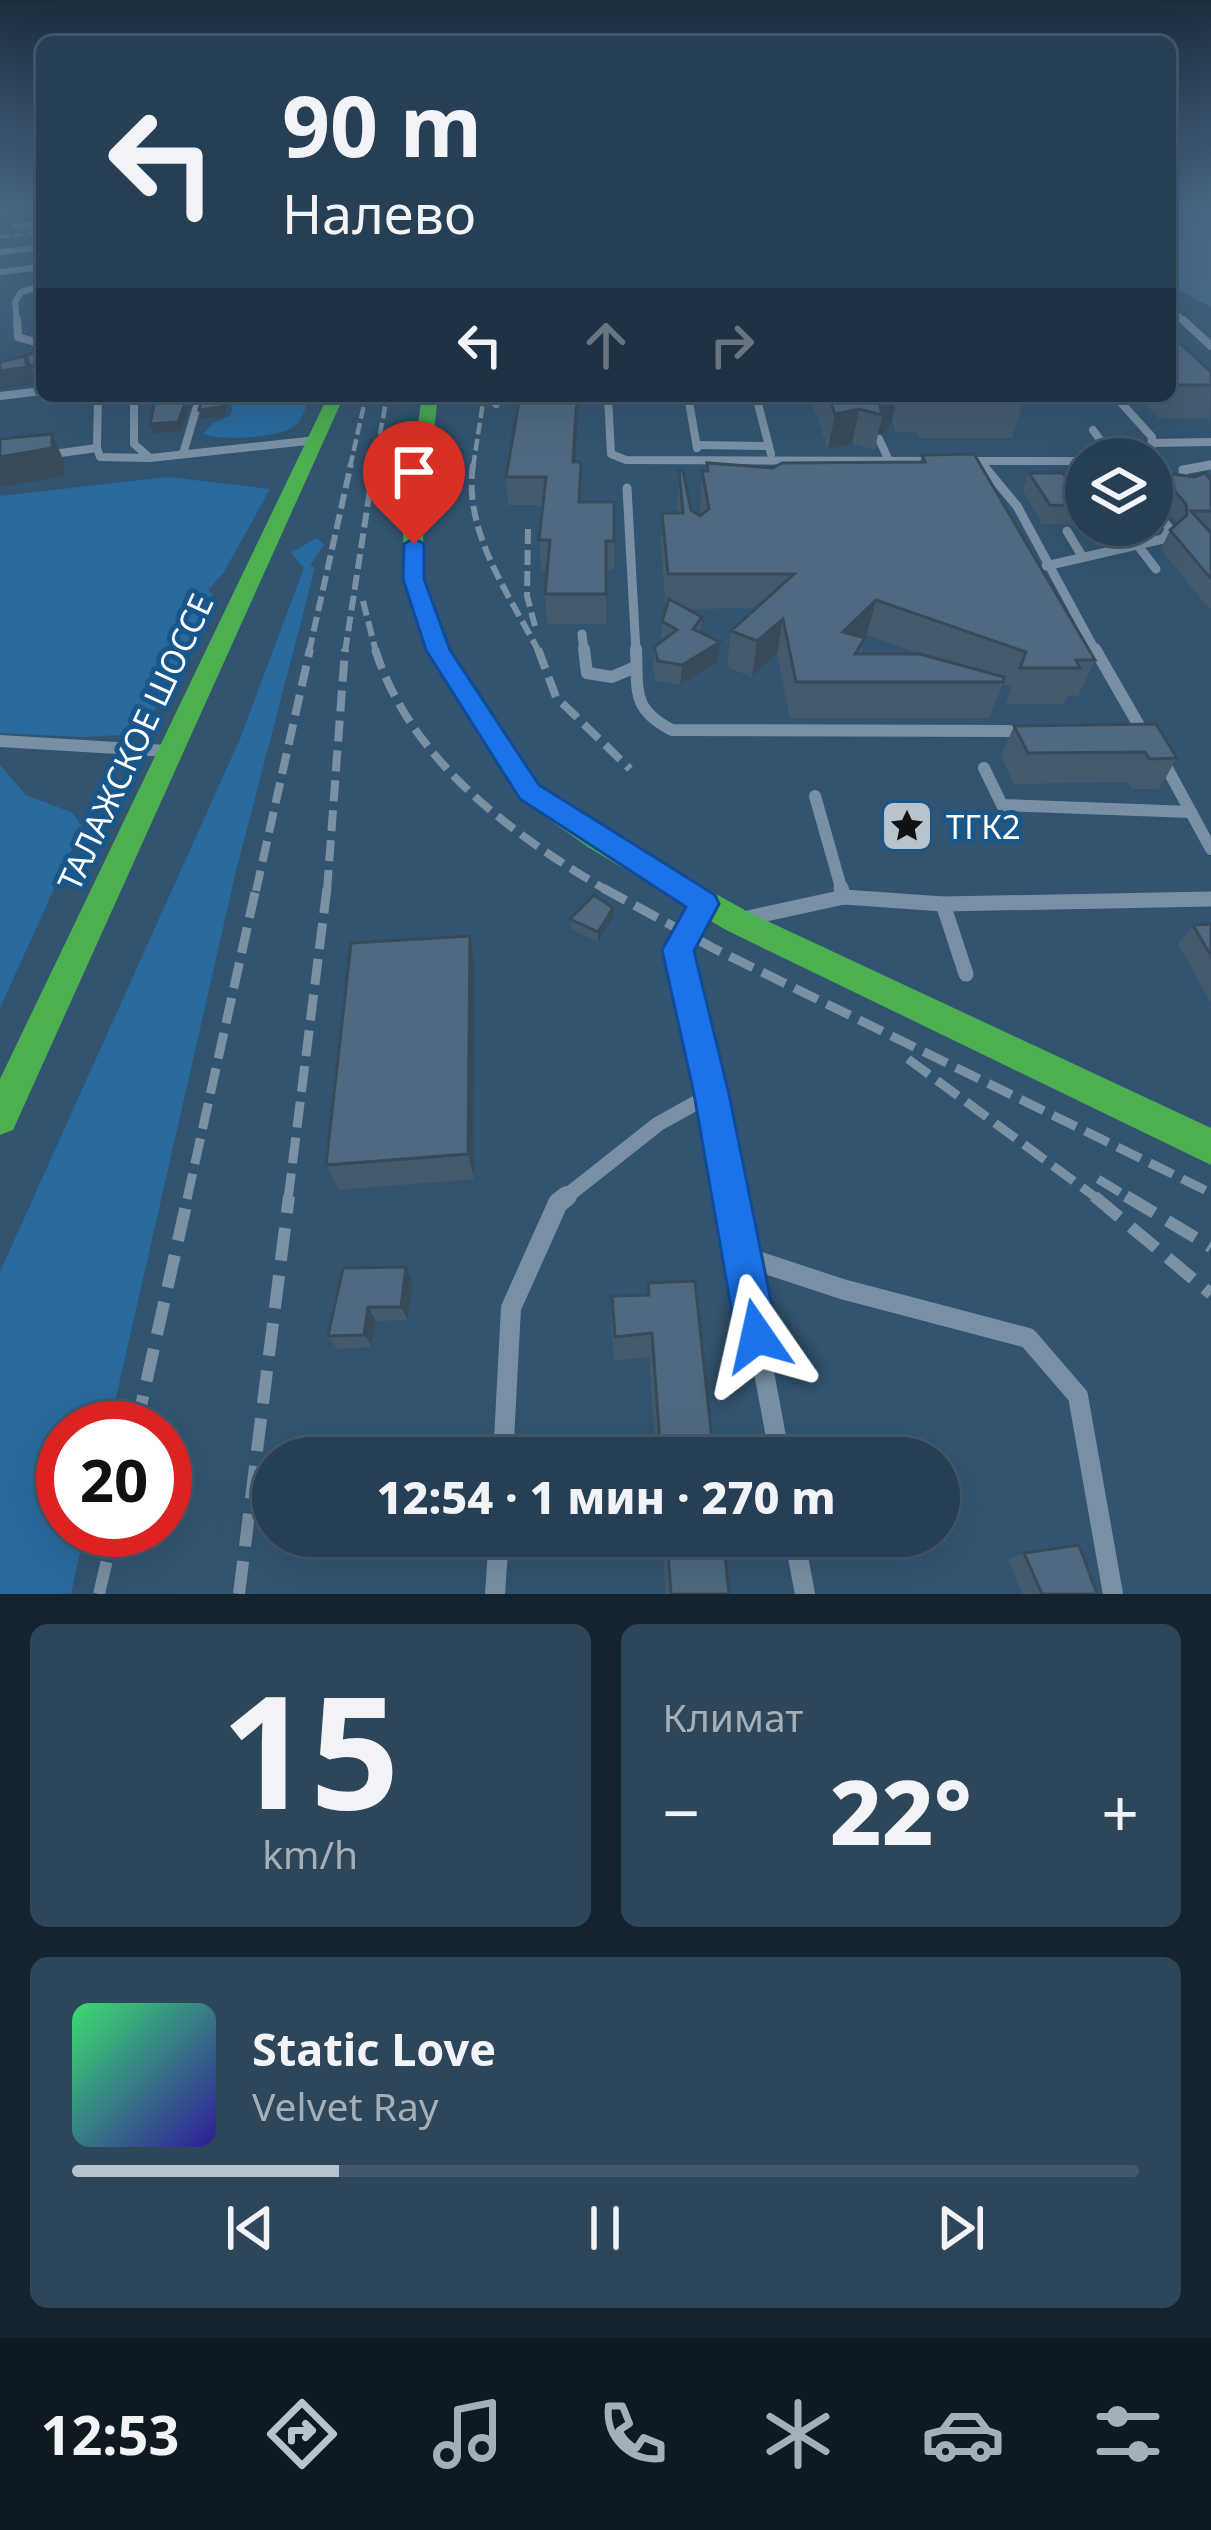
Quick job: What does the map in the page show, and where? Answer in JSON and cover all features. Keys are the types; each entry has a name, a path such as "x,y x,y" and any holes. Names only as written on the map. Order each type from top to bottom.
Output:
{"street":[{"name":"ТАЛАЖСКОЕ ШОССЕ","path":"0,1118 333,402"},
{"path":"429,402 413,529 414,579 438,650 529,792 704,904 1211,1148"}],"lane":[{"path":"36,288 21,292 15,302 18,338 36,342"},
{"path":"1176,314 1211,346"},
{"path":"0,396 36,392"},
{"path":"98,402 100,458 150,458 318,440"},
{"path":"134,402 134,444 150,458"},
{"path":"183,454 198,402"},
{"path":"608,402 611,454 626,460 1065,461"},
{"path":"689,402 700,460"},
{"path":"758,402 769,446 768,476"},
{"path":"1120,402 1152,438"},
{"path":"1093,430 1099,438"},
{"path":"879,439 896,474"},
{"path":"1173,443 1211,442"},
{"path":"697,446 769,446"},
{"path":"39,456 97,448"},
{"path":"682,460 685,479"},
{"path":"722,460 724,476"},
{"path":"979,461 1017,506 1046,566 1143,734 1165,761 1211,849"},
{"path":"1185,487 1183,470 1211,465"},
{"path":"627,488 639,704 650,719 672,730 1032,732"},
{"path":"1076,546 1082,556"},
{"path":"1046,566 1144,546"},
{"path":"1139,548 1156,568"},
{"path":"582,634 587,673 612,677 633,668"},
{"path":"1121,733 1143,734"},
{"path":"0,741 170,751"},
{"path":"984,768 1002,805 1191,812"},
{"path":"815,796 844,897"},
{"path":"737,921 844,897 943,904 1211,899"},
{"path":"704,904 678,950 712,1094 776,1437"},
{"path":"943,904 966,974"},
{"path":"504,1437 512,1308 558,1203 658,1124 712,1094"},
{"path":"742,1256 842,1289 1028,1338 1078,1396 1113,1594"},
{"path":"495,1594 498,1557"},
{"path":"798,1557 805,1594"}],"shaded area":[{"path":"1176,284 1211,284 1211,307 1176,288"},
{"path":"233,402 307,402 298,423 280,432 237,438 203,434 231,415"},
{"path":"168,477 270,489 224,572 208,590 213,594 151,717 123,735 0,733 0,496"},
{"path":"316,538 324,544 310,566 315,568 236,871 115,1401 36,1401 36,1557 79,1557 71,1594 0,1594 0,1272 240,739 304,568 291,553"},
{"path":"0,765 26,795 73,813 82,827 0,1008"}],"building":[{"path":"1176,340 1211,372 1211,385 1176,385"},
{"path":"36,352 36,366 30,366 26,356"},
{"path":"25,356 27,367 0,371 0,362"},
{"path":"155,402 186,402 178,422 150,424"},
{"path":"201,402 223,402 222,407 199,410"},
{"path":"519,402 577,402 573,462 581,462 579,502 614,502 614,541 606,541 606,594 545,594 550,540 539,540 546,477 506,477"},
{"path":"830,402 879,402 882,415 859,409 835,414"},
{"path":"928,402 1023,403 929,403"},
{"path":"52,434 52,448 0,457 0,439"},
{"path":"974,454 1095,660 1076,660 1080,668 1020,668 1026,652 876,600 843,632 865,638 855,654 920,654 1004,677 1003,682 796,682 783,619 757,641 731,631 794,574 668,574 662,513 683,513 679,471 683,471 691,510 700,516 709,509 702,471 708,471 707,463 773,468 782,463 925,462 922,455"},
{"path":"1029,473 1065,476 1065,505 1050,505"},
{"path":"1205,473 1211,480 1211,511 1191,511 1211,533 1211,579 1173,534 1173,527 1187,515 1186,504 1173,489 1173,474 1194,477"},
{"path":"669,599 702,617 693,629 720,642 682,665 658,661 654,647 677,630 662,621"},
{"path":"1156,724 1177,758 1149,759 1145,752 1028,753 1014,726"},
{"path":"594,895 613,908 598,932 570,919"},
{"path":"1211,924 1211,956 1193,925"},
{"path":"470,936 468,1154 326,1165 351,943"},
{"path":"406,1267 401,1307 368,1307 364,1335 328,1336 343,1268"},
{"path":"695,1281 712,1437 659,1437 652,1333 615,1337 612,1296 649,1295 648,1283"},
{"path":"1079,1545 1097,1594 1042,1594 1024,1553"},
{"path":"668,1557 725,1557 729,1594 671,1594"}],"railway":[{"path":"350,467 365,402"},
{"path":"374,467 386,402"},
{"path":"473,467 483,402"},
{"path":"309,652 351,464"},
{"path":"345,652 374,464"},
{"path":"473,464 475,514 482,538 539,652"},
{"path":"528,529 527,596 535,626"},
{"path":"363,601 376,651"},
{"path":"256,891 310,649"},
{"path":"327,891 345,649"},
{"path":"538,649 556,697 630,769"},
{"path":"376,651 391,689 439,760 501,819 604,888"},
{"path":"187,1199 256,888"},
{"path":"288,1199 327,888"},
{"path":"604,888 713,948 1211,1193"},
{"path":"604,888 608,891"},
{"path":"908,1059 1095,1196"},
{"path":"1098,1179 1131,1199"},
{"path":"142,1401 188,1196"},
{"path":"239,1594 289,1196"},
{"path":"1095,1196 1098,1199"},
{"path":"1095,1196 1211,1294"},
{"path":"1126,1196 1131,1199"},
{"path":"1131,1199 1211,1247"},
{"path":"99,1594 108,1557"}],"traffic: fast":[{"path":"0,1118 333,402"},
{"path":"429,402 413,529 414,579 438,650 529,792 598,840 737,921 1211,1147"}],"place":[{"name":"ТГК2","path":"907,826"}],"route":[{"path":"414,544 414,579 438,650 529,792 704,904 678,950 712,1094 757,1336"}]}
